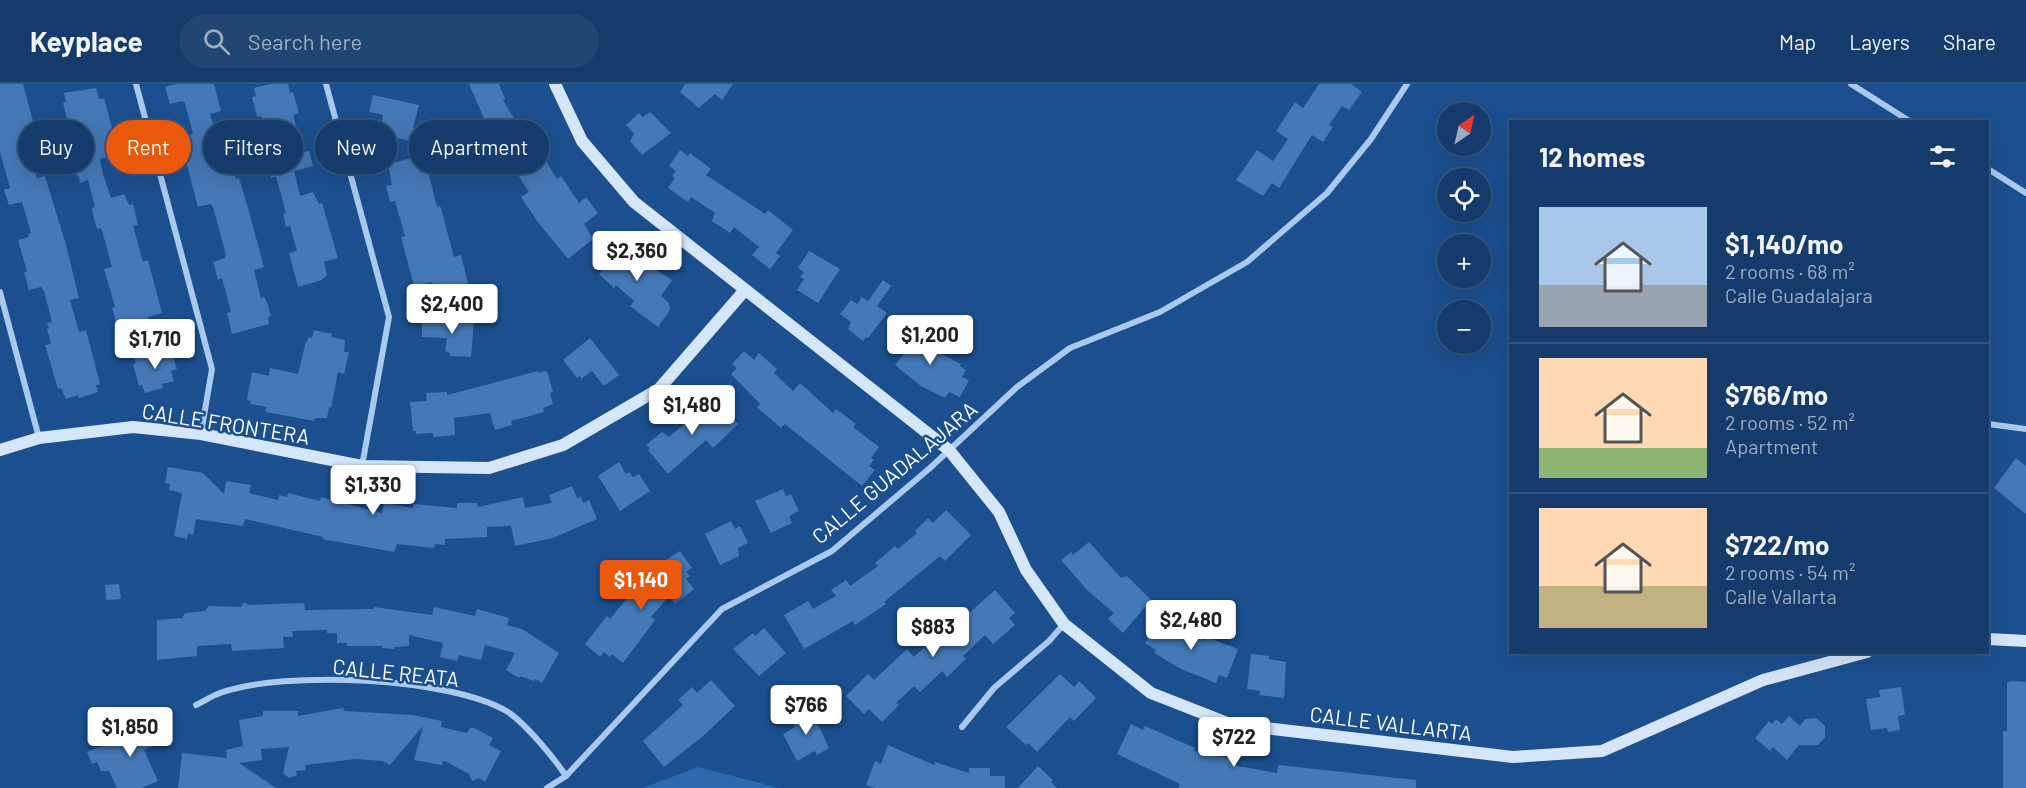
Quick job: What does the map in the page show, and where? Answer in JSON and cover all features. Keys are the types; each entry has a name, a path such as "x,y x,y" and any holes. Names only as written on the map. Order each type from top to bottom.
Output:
{"street":[{"path":"136,84 212,369 201,434"},
{"path":"326,84 389,317 362,466"},
{"name":"CALLE VALLARTA","path":"555,84 582,141 634,202 949,450 999,512 1026,570 1064,624 1150,693 1230,724 1513,757 1602,751 1763,680 1860,654"},
{"name":"CALLE GUADALAJARA","path":"547,788 566,776 722,609 832,551 949,450 1017,387 1070,348 1160,312 1247,262 1327,193 1371,139 1407,84"},
{"path":"1851,84 1908,120"},
{"path":"1989,170 2026,193"},
{"name":"CALLE FRONTERA","path":"0,450 39,438 133,427 201,434 362,466 489,468 563,445 659,389 745,291"},
{"path":"0,292 39,438"},
{"path":"1989,424 2026,429"},
{"path":"962,727 994,688 1049,641 1064,624"},
{"path":"1989,639 2026,641"},
{"name":"CALLE REATA","path":"196,705 220,693 289,681 353,681 432,688 471,697 508,713 552,755 566,776"}],"shaded area":[{"path":"698,767 779,788 643,788"}],"building":[{"path":"0,84 23,84 33,120 18,120 18,174 36,174 37,178 45,176 79,298 70,300 79,332 86,330 100,384 96,385 98,392 79,398 78,395 66,399 61,388 58,389 45,345 51,344 47,323 52,322 44,291 41,287 29,290 24,272 27,272 18,240 29,237 28,234 31,233 22,202 9,205 4,190 10,188 0,152"},
{"path":"177,84 214,84 221,111 210,114 212,120 203,120 203,174 235,174 236,179 239,178 264,267 254,270 261,298 264,297 267,302 271,316 268,317 269,324 232,334 227,313 231,312 222,278 218,280 213,262 225,258 226,255 213,207 210,204 198,207 189,174 191,135 193,134 191,120 185,103 182,101 170,104 165,87"},
{"path":"270,84 288,84 290,93 293,92 299,113 293,115 294,120 262,120 261,116 257,117 252,97 256,96 254,88"},
{"path":"469,84 499,84 505,99 503,100 515,120 485,120"},
{"path":"685,84 733,84 722,100 715,94 699,108 680,92"},
{"path":"1319,84 1351,84 1362,92 1349,110 1342,106 1329,125 1333,127 1323,142 1312,135 1279,188 1272,183 1263,196 1236,180 1257,150 1273,161 1288,139 1276,131 1295,102 1303,108"},
{"path":"96,88 99,99 104,98 110,120 106,120 106,157 100,159 103,174 111,198 124,194 129,205 133,204 138,225 133,226 143,262 148,260 162,313 148,317 151,330 132,352 129,339 123,341 120,336 112,308 115,307 104,269 112,267 101,228 97,229 93,215 92,208 95,207 88,180 80,183 79,176 77,177 76,174 94,174 94,120 67,120 63,103 66,102 64,93"},
{"path":"373,95 419,105 415,120 409,120 409,141 397,138 397,120 382,120 383,115 369,112"},
{"path":"650,112 671,133 642,155 630,141 634,134 626,125 639,113 643,117"},
{"path":"303,149 304,152 309,151 313,166 303,169"},
{"path":"680,150 688,156 690,153 711,169 706,175 765,214 768,210 793,230 776,253 780,256 770,269 752,255 759,247 734,227 730,233 712,221 715,213 691,197 688,202 668,188 675,178 672,176 676,171 669,166"},
{"path":"409,159 409,174 429,174 454,257 461,255 470,291 439,300 432,282 414,286 401,237 405,236 395,201 390,202 386,186 392,185 390,174 397,174 397,162"},
{"path":"549,166 557,179 561,176 579,203 586,197 598,213 584,224 593,239 568,259 521,197 529,192 517,174 549,174"},
{"path":"270,174 295,174 300,196 313,192 319,204 322,203 338,258 324,262 327,275 322,280 298,287 289,253 297,251 290,226 286,227 283,214 286,213 276,176 271,178"},
{"path":"619,244 629,250 631,248 672,280 661,296 669,303 670,310 658,327 630,306 634,301 616,285 614,288 599,274 602,271 595,265 609,250 611,252"},
{"path":"809,251 840,269 818,303 797,290 804,279 800,277 804,272 798,268"},
{"path":"883,280 891,286 877,306 887,313 868,338 866,337 863,341 848,329 851,322 840,314 851,300 857,304 862,297 868,301"},
{"path":"422,320 474,322 471,357 450,356 450,353 445,351 447,338 422,337"},
{"path":"910,327 938,348 935,351 961,364 960,366 966,370 962,377 969,380 960,397 949,392 945,398 921,386 895,365 903,355 898,352 902,346 898,342"},
{"path":"314,330 345,340 344,352 349,352 344,374 338,372 327,418 315,418 314,421 265,412 267,407 250,404 251,401 247,400 252,372 269,376 270,368 298,374 305,345 309,337 312,338"},
{"path":"590,338 619,375 604,386 592,371 581,379 580,376 577,378 563,360"},
{"path":"170,347 177,369 171,371 174,381 162,384 163,388 145,393 142,385 139,386 133,364 136,363 134,358"},
{"path":"744,351 754,360 759,353 777,369 774,373 793,391 800,383 833,413 836,409 856,424 853,427 879,447 871,458 874,460 869,466 875,470 862,486 785,424 781,428 757,407 760,404 731,374 737,368 732,364"},
{"path":"538,371 538,373 547,371 553,392 550,393 553,404 543,408 544,412 511,421 512,425 495,430 490,413 454,418 455,435 433,437 433,433 416,434 416,431 413,431 410,402 427,401 426,393 447,392 447,395"},
{"path":"705,399 713,410 716,408 720,413 725,409 738,424 713,448 706,440 668,474 646,445 662,432 669,437 689,420 686,416"},
{"path":"2016,458 2026,466 2026,514 1994,488"},
{"path":"619,462 626,474 629,472 633,477 639,474 650,491 620,511 598,476"},
{"path":"168,467 203,473 224,494 226,481 251,485 249,493 278,500 279,495 287,497 288,493 320,501 321,497 382,513 384,503 413,508 413,504 457,508 457,503 477,503 478,507 523,497 525,508 552,503 549,495 572,486 577,498 581,497 583,503 589,500 597,519 553,538 515,546 511,526 487,527 487,537 445,539 445,545 435,544 434,548 397,544 394,552 322,539 323,537 245,519 243,526 196,519 193,535 188,533 187,539 174,536 182,493 169,490 170,484 165,483"},
{"path":"783,489 786,496 791,494 799,511 789,516 792,523 771,533 755,501"},
{"path":"946,510 971,535 945,561 940,556 884,602 886,604 855,625 853,621 804,649 784,615 808,601 813,609 836,596 831,590 846,580 850,586 878,566 875,563 895,546 898,549 917,533 915,531 928,518 933,523"},
{"path":"731,521 735,529 740,526 748,543 738,548 739,556 720,565 705,534"},
{"path":"1089,542 1121,578 1127,576 1151,600 1123,633 1108,619 1114,613 1087,590 1061,560 1071,552 1073,555"},
{"path":"680,551 692,568 686,572 690,576 686,579 694,589 675,604 669,596 651,617 655,620 623,663 612,654 610,657 604,652 600,657 585,644 607,616 610,619 628,597 631,599 635,595 643,601 659,582 650,571"},
{"path":"119,584 121,599 106,600 105,585"},
{"path":"995,590 1015,613 1009,618 1015,625 993,644 985,635 963,656 966,659 947,677 942,671 920,692 914,686 896,703 899,705 882,722 869,709 864,714 846,696 868,674 874,680 907,649 914,657 950,623 953,627"},
{"path":"244,602 248,605 304,603 305,610 374,609 374,607 432,615 434,607 475,616 477,609 509,618 507,625 522,629 559,653 542,683 535,679 534,681 520,676 519,678 506,670 515,653 485,645 481,660 459,655 457,661 440,657 443,643 409,635 409,646 394,647 394,649 382,648 382,646 347,646 347,643 337,643 337,633 327,633 327,630 292,631 293,637 283,637 284,648 232,651 231,644 197,646 197,656 157,660 157,620 182,618 185,613 205,611 209,606 241,607"},
{"path":"1163,615 1205,641 1206,637 1238,649 1227,678 1219,675 1216,683 1181,669 1154,653 1156,650 1145,643"},
{"path":"764,628 786,653 759,676 733,649 753,633 755,636"},
{"path":"1251,654 1269,656 1269,659 1286,662 1284,698 1259,695 1260,691 1247,689"},
{"path":"1060,674 1074,687 1079,681 1096,698 1074,721 1070,717 1037,752 1006,727"},
{"path":"711,680 735,706 703,736 664,767 643,741 683,705 678,700 692,687 697,693"},
{"path":"2026,682 2026,788 2003,788 2003,731 2007,731 2007,683"},
{"path":"1901,687 1905,715 1898,716 1900,730 1888,732 1887,728 1871,730 1866,699 1880,697 1879,690"},
{"path":"343,708 344,711 412,715 442,721 441,727 467,733 470,728 474,728 493,738 489,745 501,751 485,782 479,778 472,781 469,774 443,760 442,765 414,760 423,726 390,765 382,761 356,759 305,765 306,770 296,771 297,775 289,778 283,773 289,747 261,749 262,760 239,763 276,788 178,788 182,753 227,758 226,750 243,746 239,720 263,716 263,711 298,711 298,716"},
{"path":"811,709 829,748 817,755 815,751 797,761 783,734 795,727 791,719"},
{"path":"1789,716 1800,726 1805,719 1816,718 1825,726 1825,737 1818,745 1799,745 1787,760 1773,747 1770,751 1755,738 1769,721 1772,724 1776,719 1782,724"},
{"path":"159,722 167,740 144,750 158,781 141,788 117,788 109,771 101,771 97,762 92,764 87,752"},
{"path":"1131,724 1143,730 1145,726 1195,748 1194,751 1233,759 1232,765 1277,773 1278,765 1416,780 1416,788 1178,788 1180,784 1117,754"},
{"path":"888,745 934,765 935,762 969,773 969,768 990,768 990,776 1005,776 1005,788 875,788 866,785 875,761 881,764"},
{"path":"1038,766 1053,780 1051,782 1057,788 1018,788"}]}
